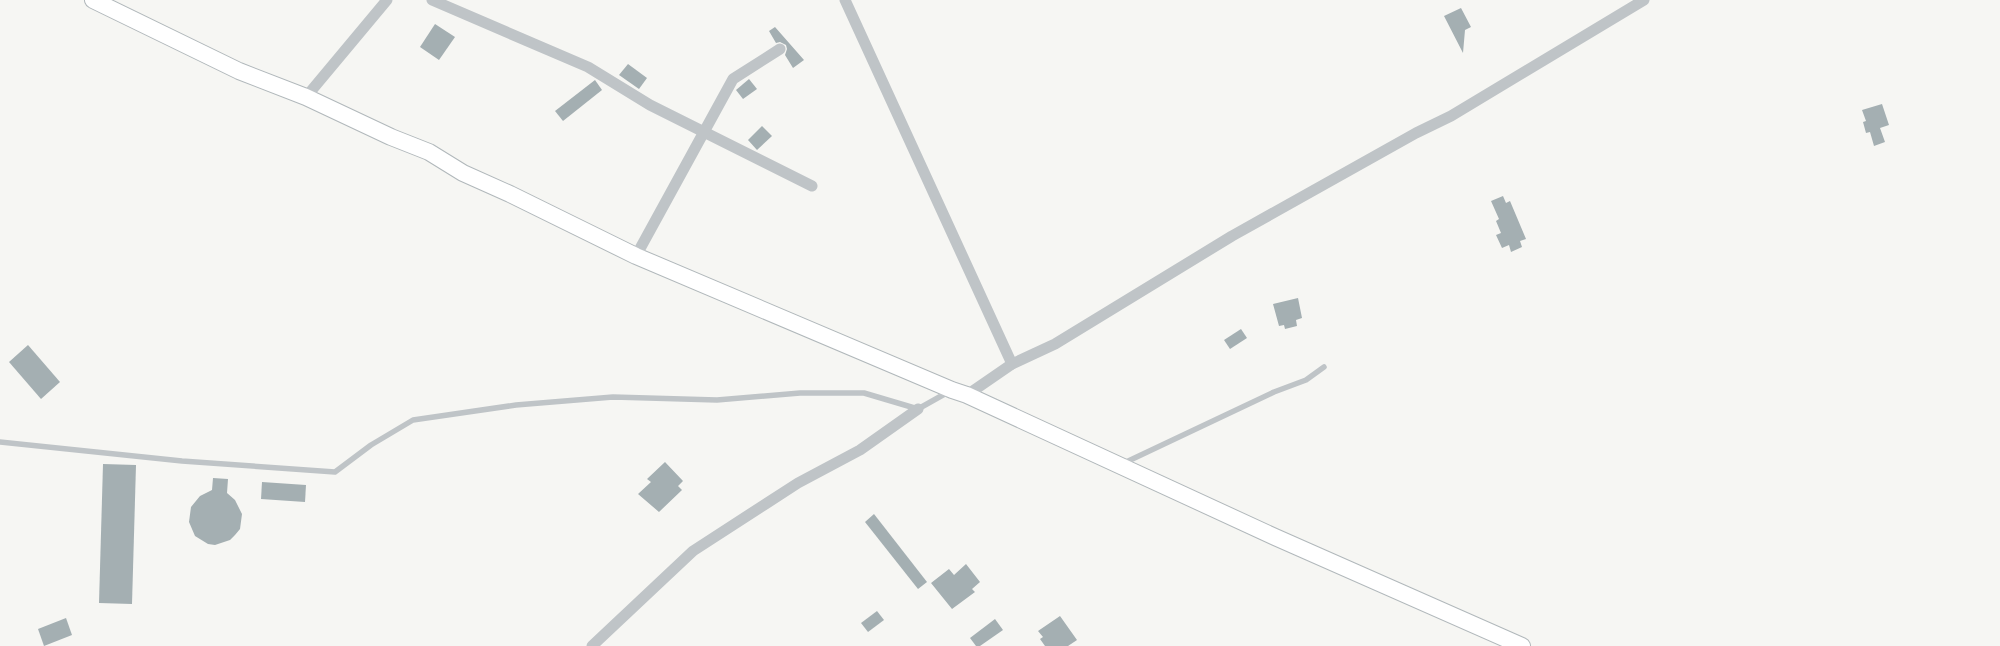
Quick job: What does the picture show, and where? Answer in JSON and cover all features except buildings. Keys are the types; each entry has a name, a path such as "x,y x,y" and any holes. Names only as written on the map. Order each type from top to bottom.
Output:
{"main road":[{"path":"93,0 239,71 306,97 391,137 429,152 463,173 636,256 959,393 1522,646"}],"street":[{"path":"306,97 387,0"},
{"path":"432,0 588,67 650,105 702,133 812,186"},
{"path":"845,0 1012,364"},
{"path":"959,393 1012,364 1055,344 1232,236 1416,133 1451,116 1644,0"},
{"path":"636,256 733,79 780,49"},
{"path":"592,646 693,550 798,483 860,450 918,409"}],"lane":[{"path":"1120,465 1274,392 1306,380 1324,367"},
{"path":"0,442 182,461 335,472 371,445 413,420 516,405 613,396 716,400 800,393 864,393 918,409 959,393"}]}
